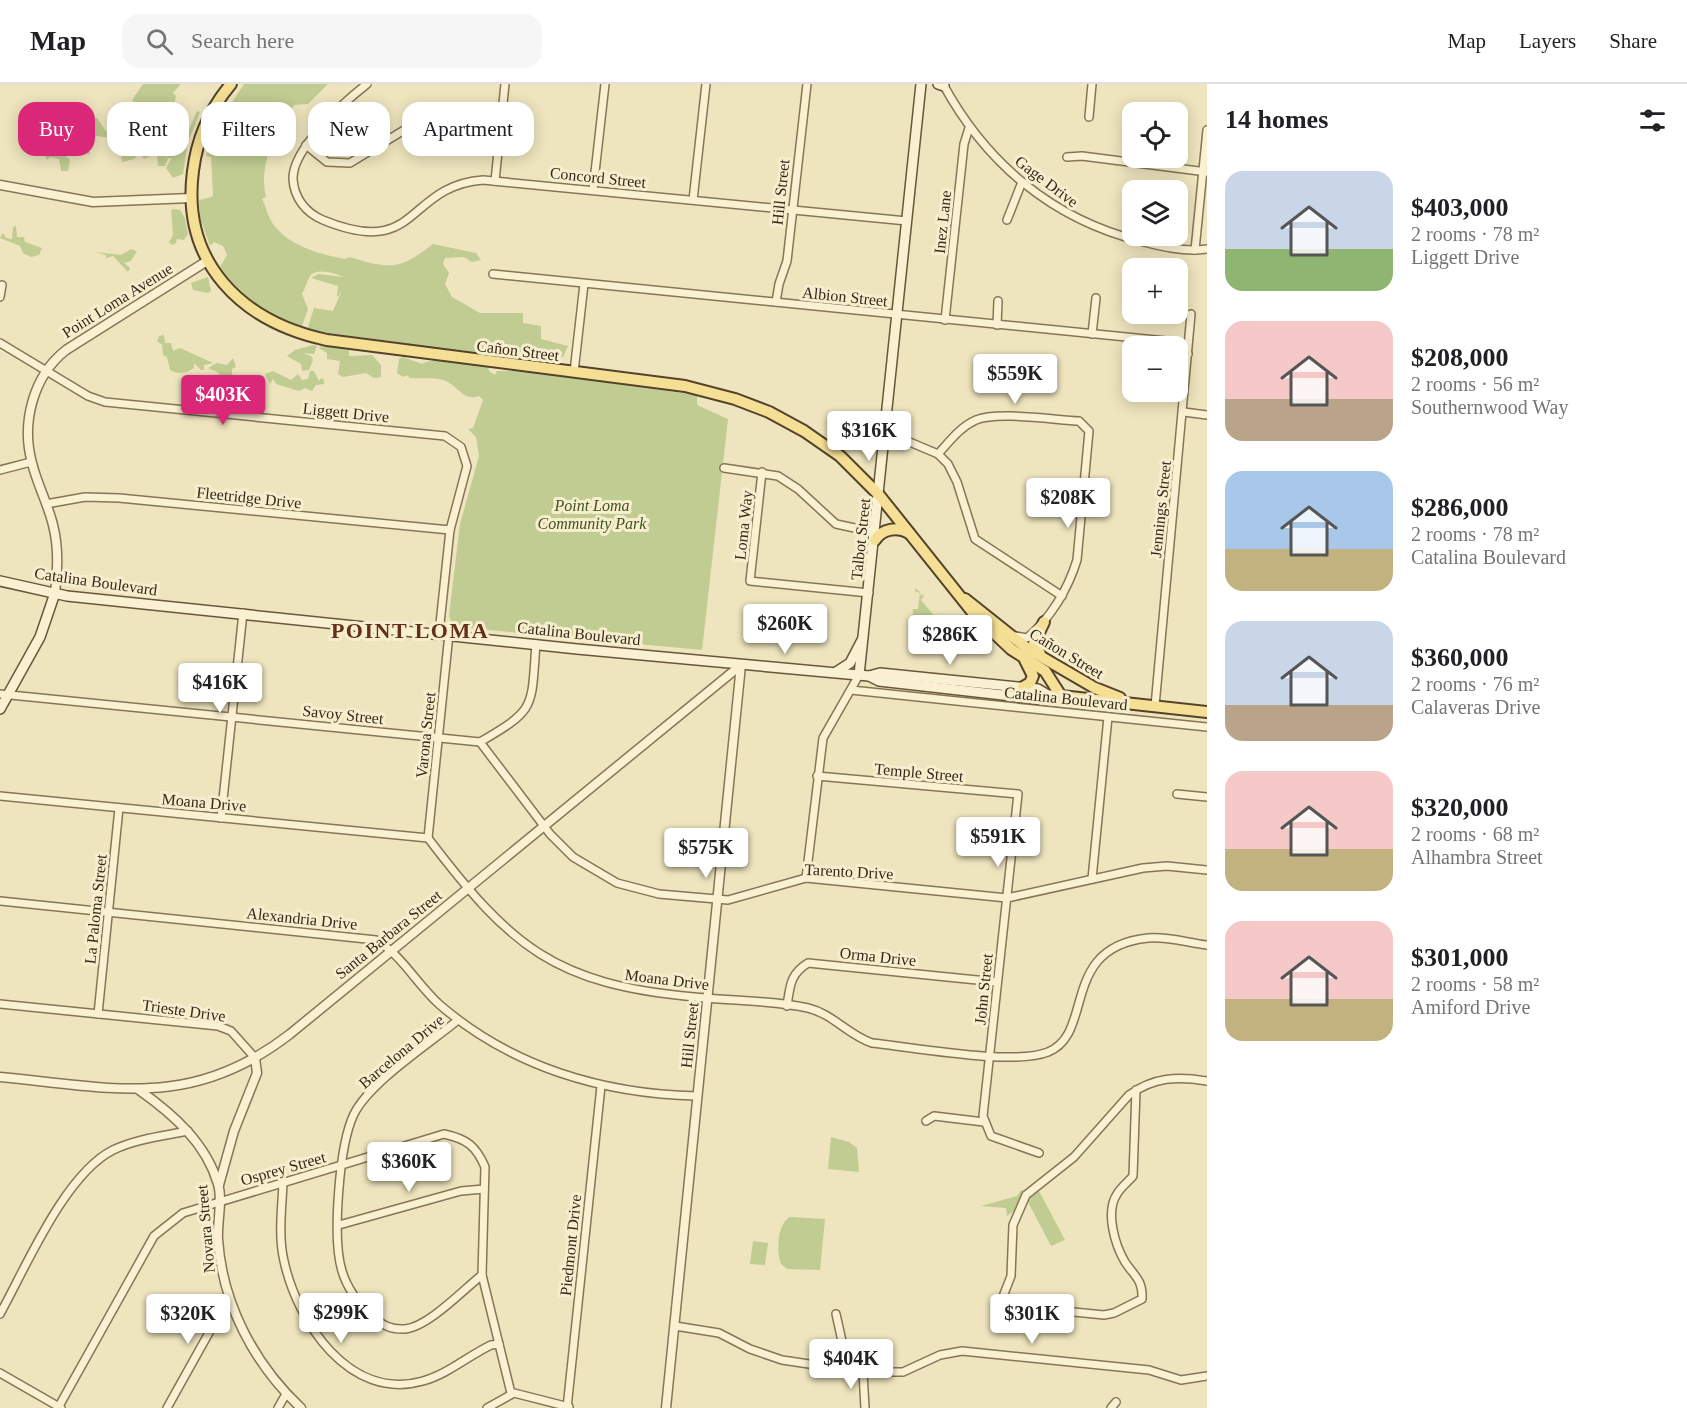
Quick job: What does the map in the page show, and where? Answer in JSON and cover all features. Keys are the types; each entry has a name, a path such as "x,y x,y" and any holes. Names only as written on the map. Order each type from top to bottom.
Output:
{"main road":[{"name":"Cañon Street","path":"231,84 214,107 201,136 194,163 191,198 195,230 207,261 228,289 246,305 276,324 303,334 366,345 685,386 752,404 789,421 822,442 879,495 986,628 1050,676 1061,696"},
{"path":"921,88 931,84"},
{"name":"Talbot Street","path":"864,675 865,632 877,535 879,495 921,88"},
{"path":"877,535 900,529 909,533"},
{"name":"Catalina Boulevard","path":"0,581 55,593 243,614 741,665 864,675 880,673 1023,687 1038,689 1048,695"},
{"name":"Point Loma Avenue","path":"0,709 4,694 40,637 55,593"},
{"name":"Cañon Street","path":"962,597 1047,660 1095,688 1135,704"},
{"path":"1044,622 1034,643 1036,650 1047,660"},
{"path":"832,673 844,669 850,663 865,632"},
{"path":"1023,657 1033,676 1030,683 1023,687"},
{"name":"Catalina Boulevard","path":"864,675 879,681 1037,699 1048,695 1207,712"}],"street":[{"path":"367,84 306,145 327,162 350,163 402,131"},
{"path":"495,181 505,84"},
{"path":"593,190 605,84"},
{"path":"693,200 706,84"},
{"name":"Hill Street","path":"776,302 778,284 787,261 807,84"},
{"path":"1089,117 1092,84"},
{"name":"Gage Drive","path":"942,85 969,128 992,154 1022,182 1067,215 1101,231 1169,248 1207,249"},
{"name":"Inez Lane","path":"945,320 964,144 969,128"},
{"path":"1195,250 1205,172 1207,130"},
{"name":"Concord Street","path":"306,145 298,157 293,176 295,190 306,210 316,217 348,230 366,233 384,232 405,224 434,196 452,186 476,181 593,190 907,221"},
{"path":"1067,157 1082,156 1205,172"},
{"path":"1007,220 1022,182"},
{"path":"0,185 93,202 191,198"},
{"name":"Point Loma Avenue","path":"55,593 57,554 46,504 31,462 27,436 35,394 46,372 71,347 207,261"},
{"name":"Albion Street","path":"493,274 1122,337"},
{"path":"574,372 584,284"},
{"path":"0,297 2,285"},
{"path":"1092,334 1096,298"},
{"path":"997,325 998,301"},
{"name":"Jennings Street","path":"1188,354 1191,314"},
{"name":"Liggett Drive","path":"0,343 88,396 105,402 445,436 454,440 462,449 466,470 450,530"},
{"name":"Jennings Street","path":"1155,706 1185,402"},
{"path":"1184,412 1207,415"},
{"path":"938,454 969,423 994,417 1079,421 1085,425 1090,438 1077,560 1071,580 1044,622 1027,638 1008,633"},
{"path":"886,432 938,454 948,464 957,482 975,540 1062,596"},
{"path":"0,470 31,462"},
{"path":"724,468 778,476 792,484 840,526 877,535"},
{"name":"Loma Way","path":"762,472 750,581 869,593"},
{"name":"Fleetridge Drive","path":"46,504 85,497 119,498 450,530"},
{"path":"438,633 450,530"},
{"path":"221,818 243,614"},
{"name":"Varona Street","path":"428,838 449,634"},
{"path":"480,742 516,721 529,705 537,644"},
{"name":"Hill Street","path":"666,1408 741,665"},
{"name":"Santa Barbara Street","path":"0,1077 139,1090 198,1082 255,1058 468,889 741,665"},
{"name":"Talbot Street","path":"806,878 823,738 851,690 864,675"},
{"name":"Catalina Boulevard","path":"851,690 1207,727"},
{"name":"Savoy Street","path":"4,694 480,742"},
{"path":"1092,879 1108,717"},
{"name":"Tarento Drive","path":"480,742 544,827 573,857 617,883 659,894 728,900 806,878 1007,898 1155,866 1207,870"},
{"name":"Temple Street","path":"817,777 1018,794"},
{"name":"John Street","path":"984,1122 1018,794"},
{"path":"1177,794 1207,797"},
{"name":"Moana Drive","path":"0,796 428,838 468,889 508,932 572,972 638,992 787,1006 820,1012 855,1037 872,1043 990,1056 1032,1057 1055,1048 1065,1040 1074,1024 1079,997 1096,963 1128,942 1150,938 1207,945"},
{"name":"La Paloma Street","path":"98,1014 119,808"},
{"name":"Alexandria Drive","path":"0,901 368,938 384,944 428,994 458,1020 525,1060 601,1086 697,1096"},
{"name":"Orma Drive","path":"787,1006 791,977 796,970 808,963 997,982"},
{"name":"Trieste Drive","path":"0,1004 218,1026 231,1031 255,1058"},
{"name":"Barcelona Drive","path":"458,1020 365,1097 354,1114 341,1166 337,1242 341,1271 348,1285 362,1307 391,1329 419,1326 482,1275"},
{"path":"219,1185 234,1131 257,1073 255,1058"},
{"path":"1136,1090 1133,1176 1117,1193 1113,1204 1113,1224 1118,1249 1143,1285 1142,1299 1114,1313 1104,1315 1013,1306 1002,1299 1011,1276 1013,1225 1024,1197 1074,1157 1136,1090 1144,1084 1165,1078 1207,1081"},
{"name":"Piedmont Drive","path":"569,1408 601,1086"},
{"name":"Novara Street","path":"139,1090 166,1109 188,1131 203,1152 219,1185 220,1262 231,1305 255,1352 286,1394 301,1408"},
{"path":"926,1121 934,1116 984,1122 991,1136 1039,1153"},
{"path":"0,1314 70,1188 88,1167 99,1158 129,1143 188,1131"},
{"name":"Osprey Street","path":"59,1408 154,1236 183,1213 444,1134 466,1140 479,1152 485,1167 482,1275 511,1393"},
{"path":"283,1183 283,1259 294,1296 310,1328 348,1367 374,1379 395,1383 422,1381 450,1370 491,1345 499,1344"},
{"path":"339,1225 461,1191 484,1188"},
{"path":"167,1408 220,1313 231,1305"},
{"path":"836,1314 848,1368"},
{"path":"675,1326 719,1333 750,1349 782,1360 863,1372 903,1372 940,1355 962,1351 1149,1370 1181,1380 1207,1376"},
{"path":"863,1372 865,1408"},
{"path":"0,1373 59,1408"},
{"path":"487,1408 511,1393 569,1408"},
{"path":"278,1408 286,1394"}],"green space":[{"path":"143,84 181,84 173,93 176,96 175,102 134,102 132,100"},
{"path":"244,84 328,84 308,104 232,102"},
{"path":"197,111 200,112 189,140 189,130"},
{"path":"95,118 107,133 106,137 95,136"},
{"path":"45,156 66,156 70,160 68,171 61,171 59,159 50,157 47,160"},
{"path":"136,156 134,159 122,162 121,157"},
{"path":"157,156 186,156 183,174 173,178 166,168 172,158 168,158 165,166 158,166"},
{"path":"206,156 268,156 264,172 266,197 262,199 271,221 287,238 315,252 385,265 402,263 433,244 476,253 481,260 472,262 464,257 445,258 443,264 449,273 445,284 452,297 480,313 523,313 523,323 541,326 541,339 568,346 563,357 508,358 307,330 314,308 333,311 342,290 338,297 338,286 311,278 318,274 344,277 327,272 313,273 308,280 302,294 308,309 301,329 277,318 246,296 220,267 227,255 223,246 214,242 210,246 200,218 199,200 212,197 213,194 211,157"},
{"path":"171,210 180,210 185,218 188,234 184,240 177,239 172,245 169,242 173,235"},
{"path":"16,226 17,237 24,237 25,242 42,248 39,255 31,257 23,253 20,246 0,238 3,233 6,238 12,239 13,227"},
{"path":"131,249 137,251 131,261 124,263 130,268 128,272 113,256 106,258 106,255 95,252 121,255"},
{"path":"208,277 211,291 208,293 193,290 191,283"},
{"path":"164,335 165,343 171,343 173,351 180,348 213,363 204,365 204,370 194,363 194,368 185,372 170,370 167,357 163,355 162,345 157,341 159,336"},
{"path":"322,344 349,350 349,356 372,355 381,365 381,377 374,378 366,373 343,377 338,374 340,361 327,359 327,353 319,348"},
{"path":"317,346 314,354 303,353 311,356 313,360 309,370 302,371 301,364 287,356 295,350"},
{"name":"Point Loma Community Park","path":"403,357 422,364 444,361 488,365 489,371 495,375 497,371 522,371 697,395 697,405 728,419 702,650 458,627 452,624 449,616 460,524 479,456 476,437 468,429 473,428 483,400 479,396 464,395 443,380 409,378 408,375 403,377 397,373 399,359"},
{"path":"233,358 236,367 232,369 232,376 223,375 223,380 219,379 219,373 208,368 217,363 227,365"},
{"path":"273,371 291,380 298,374 302,380 308,379 310,371 314,371 319,381 321,378 324,380 324,384 316,385 312,391 305,388 299,391 276,384 273,379 270,384 265,374"},
{"path":"915,588 920,592 921,597 922,594 924,596 921,600 935,617 939,614 942,619 915,617 912,622 913,609 918,609 920,593 915,591"},
{"path":"831,1137 849,1142 857,1148 859,1172 828,1169"},
{"path":"1021,1190 1025,1192 1015,1210 1007,1216 1006,1208 981,1206 1017,1196"},
{"path":"1039,1191 1065,1240 1051,1246 1027,1200"},
{"path":"790,1217 825,1219 820,1270 787,1269 781,1264 778,1252 780,1232 782,1225"},
{"path":"753,1241 768,1243 765,1265 750,1264"}],"district":[{"name":"POINT LOMA","path":"410,630"}]}
